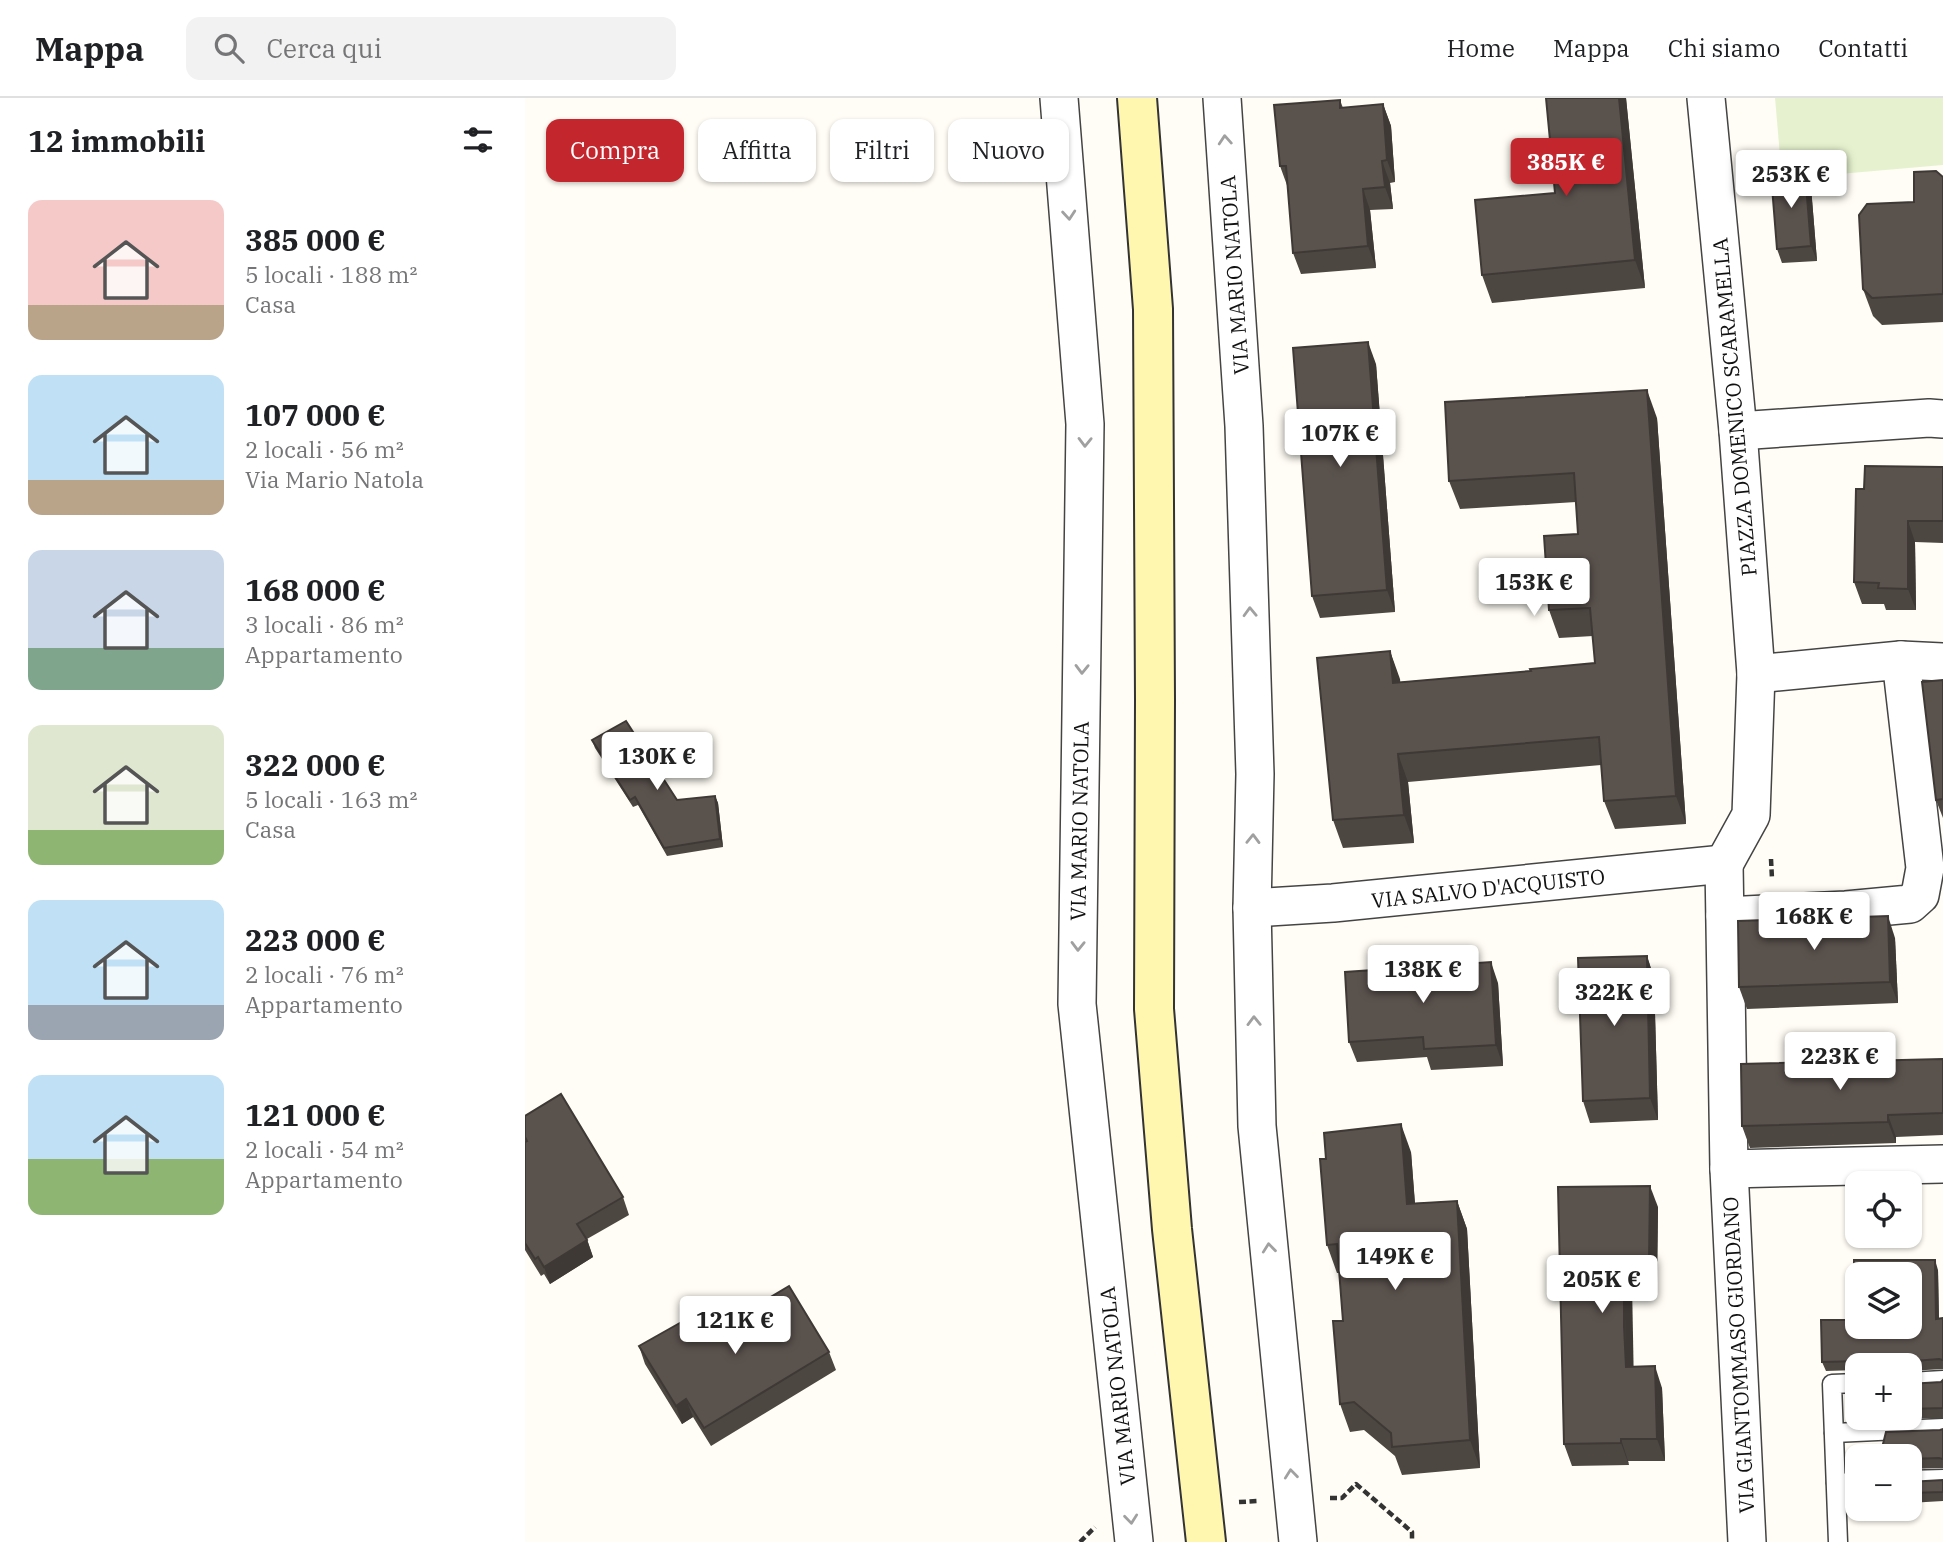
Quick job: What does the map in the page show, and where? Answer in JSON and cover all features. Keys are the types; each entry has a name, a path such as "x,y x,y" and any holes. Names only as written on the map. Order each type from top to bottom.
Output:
{"street":[{"name":"VIA MARIO NATOLA","path":"1059,98 1085,424 1077,1004 1132,1524"},
{"path":"1137,98 1153,309 1156,699 1154,1009 1172,1229 1206,1542"},
{"name":"VIA MARIO NATOLA","path":"1222,98 1244,426 1255,774 1252,908 1257,1126 1298,1542"},
{"name":"PIAZZA DOMENICO SCARAMELLA","path":"1706,98 1738,431 1756,674 1751,815 1724,864"},
{"path":"1738,431 1943,419"},
{"path":"1725,916 1910,904 1920,895 1934,868 1901,660"},
{"path":"1756,674 1901,660 1943,662"},
{"name":"VIA SALVO D'ACQUISTO","path":"1252,908 1346,902 1724,864"},
{"name":"VIA GIANTOMMASO GIORDANO","path":"1724,864 1729,1168 1747,1542"},
{"name":"VIA GIANTOMMASO GIORDANO","path":"1729,1168 1943,1164"}],"lane":[{"path":"1922,1381 1943,1380"},
{"path":"1837,1542 1832,1384 1845,1384"},
{"path":"1834,1433 1943,1428"},
{"path":"1922,1480 1943,1479"},
{"path":"1836,1483 1845,1483"}],"path":[{"path":"1202,1503 1342,1498 1356,1485 1412,1532 1412,1542"},
{"path":"1080,1542 1098,1523 1101,1508 1132,1524"}],"green space":[{"path":"1775,98 1943,98 1943,165 1782,179"}],"building":[{"path":"1546,98 1619,98 1635,260 1482,275 1475,200 1555,193"},
{"path":"1340,100 1340,108 1383,104 1387,160 1382,161 1385,187 1363,189 1368,246 1293,253 1286,166 1280,166 1274,105"},
{"path":"1936,171 1943,177 1943,294 1872,298 1863,289 1859,215 1867,204 1914,202 1914,172"},
{"path":"1805,172 1811,246 1777,249 1771,174"},
{"path":"1368,342 1387,590 1312,596 1293,348"},
{"path":"1647,390 1676,796 1604,801 1599,737 1398,754 1404,815 1333,820 1317,658 1390,651 1393,683 1595,663 1590,608 1549,610 1544,536 1578,534 1574,473 1449,481 1445,402"},
{"path":"1865,466 1943,467 1943,521 1908,521 1908,589 1878,588 1879,583 1854,582 1856,489 1864,489"},
{"path":"1943,680 1943,799 1936,800 1922,682"},
{"path":"626,721 677,800 715,796 720,839 664,848 635,797 630,800 592,740"},
{"path":"1888,916 1890,982 1739,987 1738,921"},
{"path":"1647,956 1650,1098 1583,1101 1578,958"},
{"path":"1491,962 1496,1045 1424,1049 1423,1037 1349,1042 1345,972"},
{"path":"1943,1059 1943,1113 1888,1115 1888,1122 1742,1126 1741,1064"},
{"path":"561,1094 623,1197 577,1224 587,1240 544,1267 525,1243 525,1116"},
{"path":"1401,1124 1407,1204 1457,1201 1470,1440 1392,1447 1391,1433 1354,1402 1340,1404 1333,1321 1343,1321 1337,1244 1327,1245 1320,1159 1326,1159 1324,1133"},
{"path":"1650,1186 1649,1261 1624,1262 1624,1326 1626,1367 1655,1366 1657,1439 1564,1444 1558,1187"},
{"path":"1854,1260 1935,1260 1936,1319 1943,1318 1943,1360 1922,1360 1922,1353 1845,1353 1845,1361 1822,1362 1821,1320 1845,1320 1845,1339 1922,1339 1922,1262"},
{"path":"789,1286 829,1352 704,1428 686,1399 676,1406 639,1346 694,1315 706,1336"},
{"path":"1943,1380 1943,1408 1922,1409 1922,1383"},
{"path":"1943,1429 1943,1459 1922,1459 1922,1444 1883,1444 1886,1432"},
{"path":"1943,1480 1943,1492 1922,1493 1922,1481"}]}
